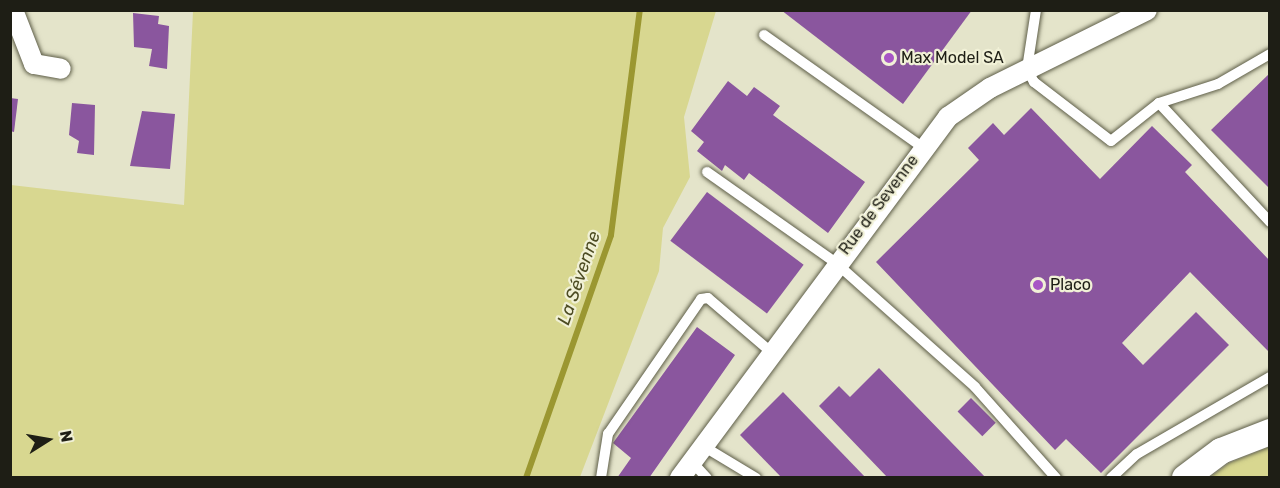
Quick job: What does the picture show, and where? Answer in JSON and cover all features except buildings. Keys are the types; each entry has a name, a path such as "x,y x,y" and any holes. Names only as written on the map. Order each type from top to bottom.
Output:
{"street":[{"path":"13,10 34,64 61,69"},
{"name":"Rue de Sevenne","path":"692,462 922,147 972,97 1147,10"},
{"path":"1185,477 1221,451 1269,432"}],"lane":[{"path":"1036,10 1027,69 1034,82 1111,141 1159,103 1218,84 1269,54"},
{"path":"764,35 922,147"},
{"path":"1159,103 1269,222"},
{"path":"707,172 836,263 975,387 1056,477"},
{"path":"601,477 608,434 701,299 708,298 771,352"},
{"path":"1111,477 1137,454 1269,377"},
{"path":"692,462 707,477"},
{"path":"692,462 756,477"}],"shaded area":[{"path":"193,11 716,11 684,117 690,177 663,228 659,271 580,477 11,477 11,185 184,205"},
{"path":"1269,447 1269,477 1209,478 1229,463"}],"waterway":[{"name":"La Sévenne","path":"526,478 611,235 640,10"}],"place":[{"name":"Max Model SA","path":"889,58"},
{"name":"Placo","path":"1038,285"}]}
